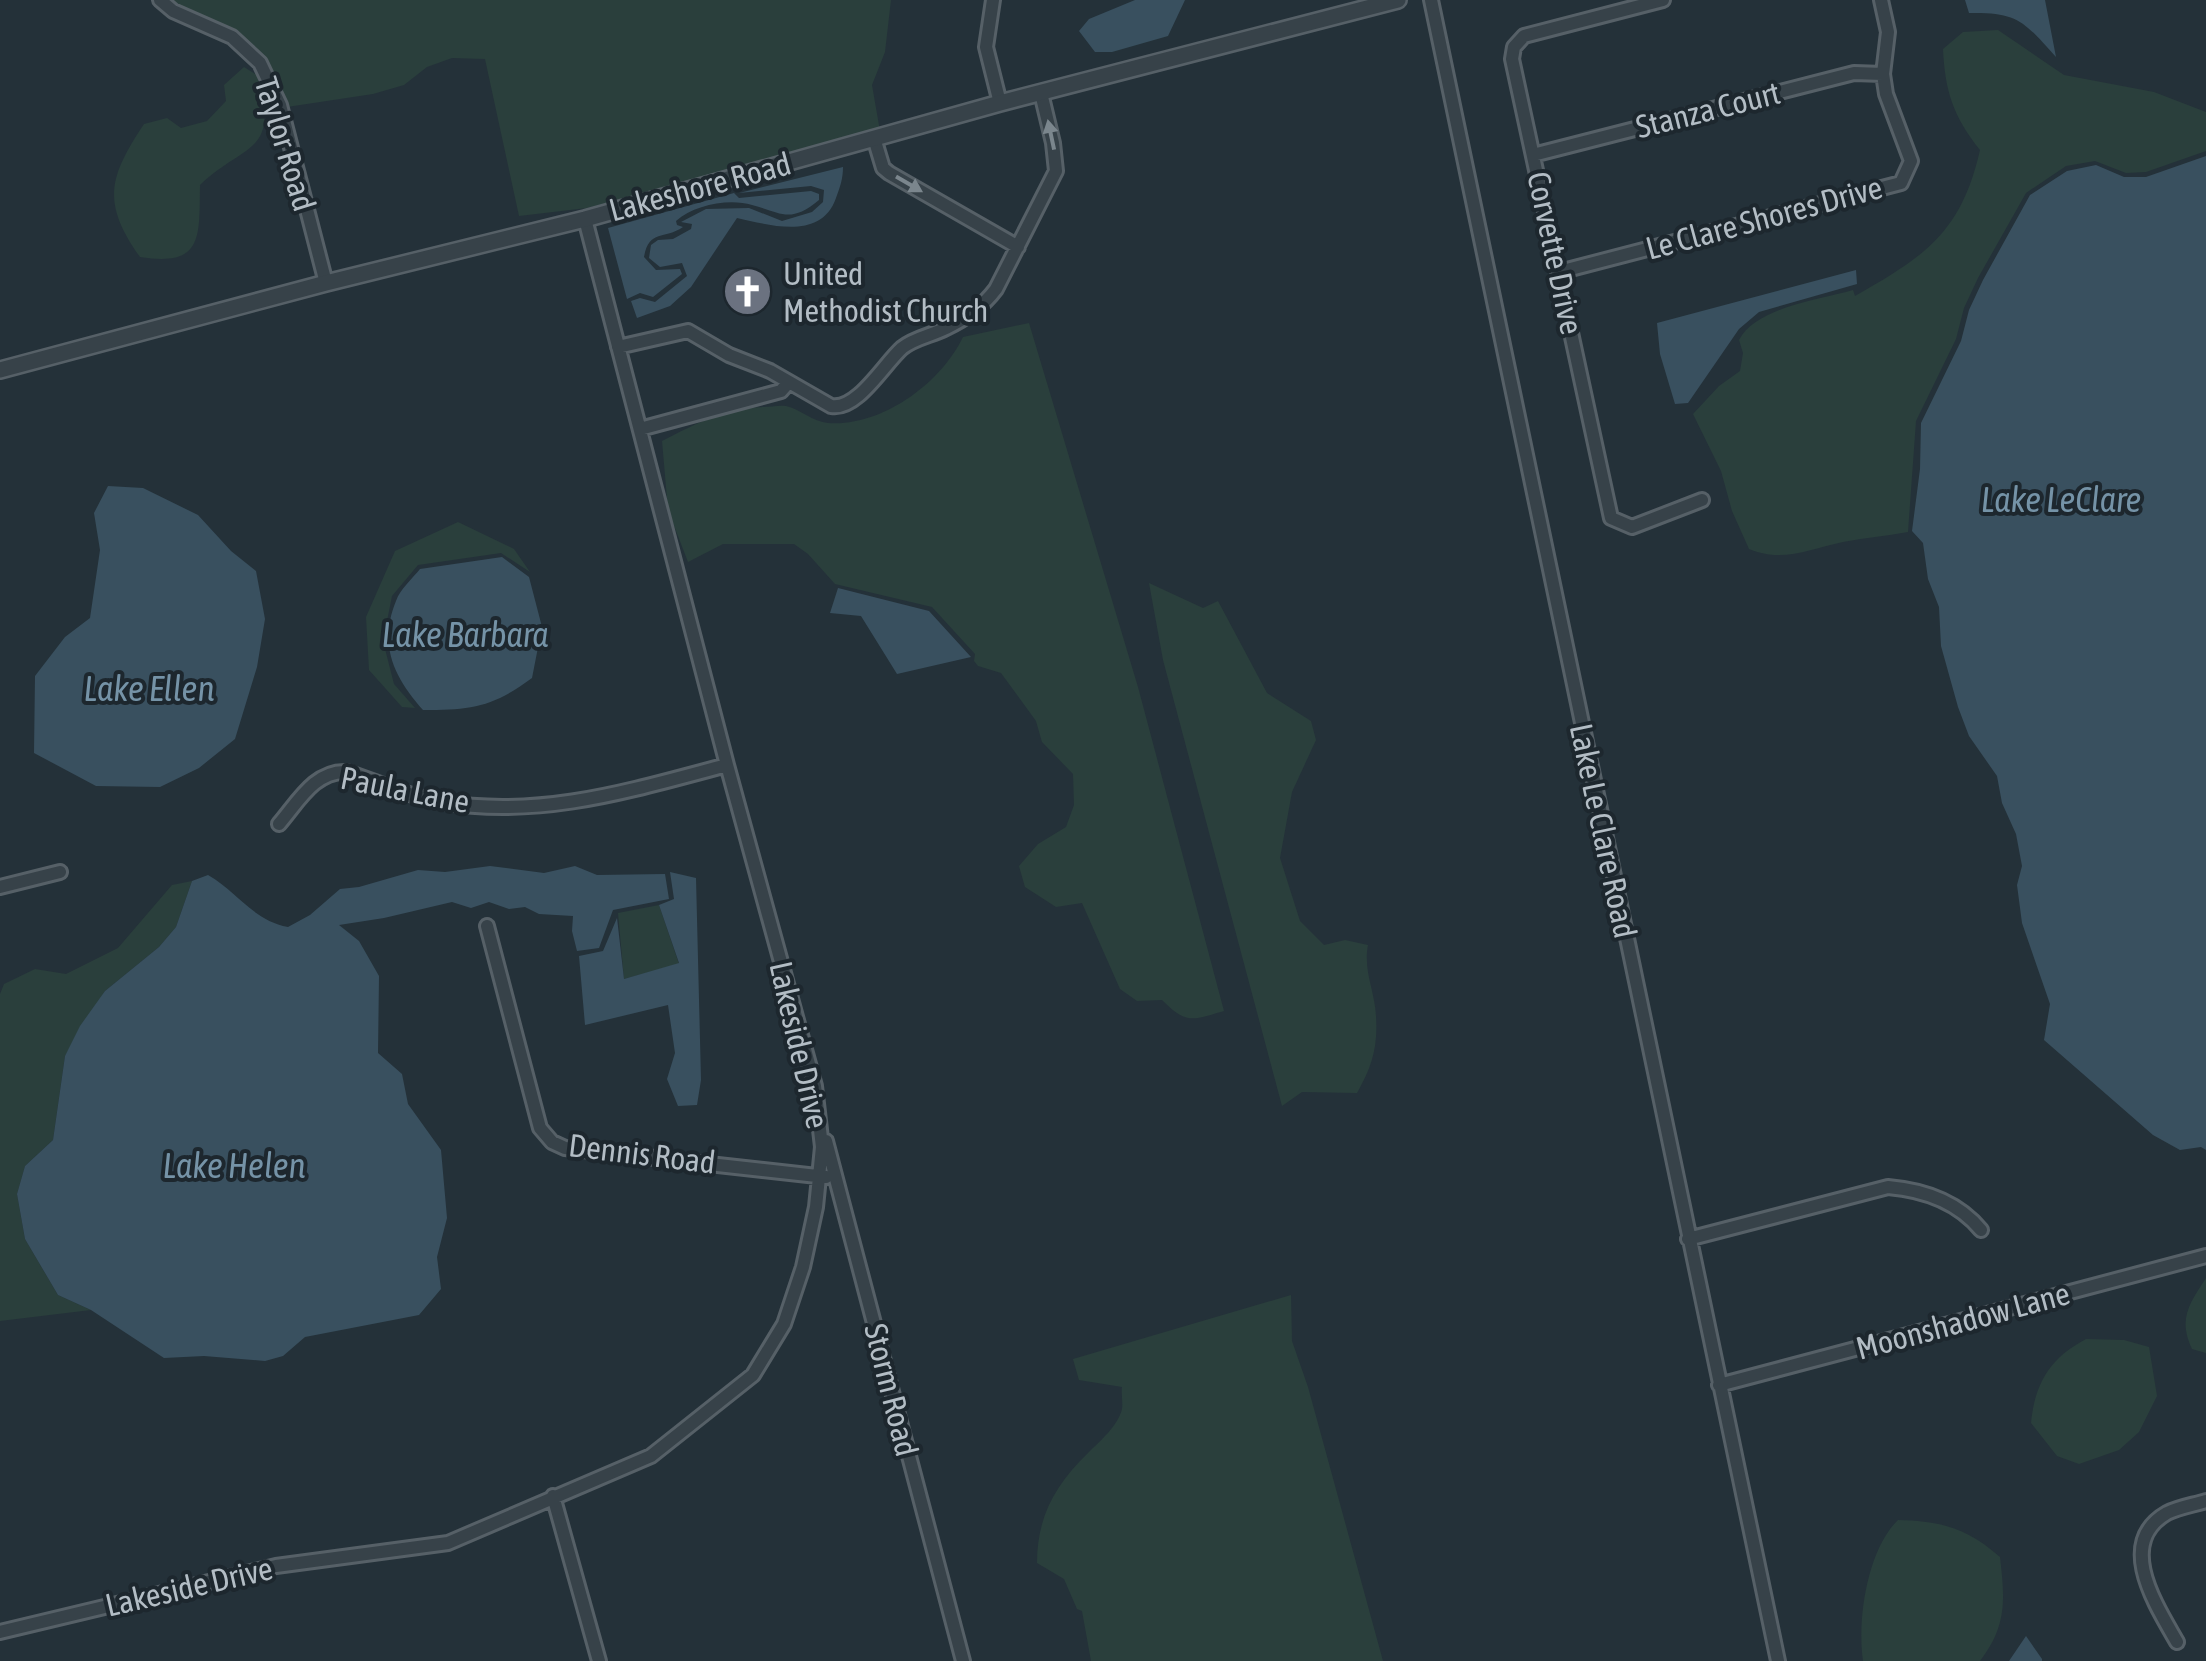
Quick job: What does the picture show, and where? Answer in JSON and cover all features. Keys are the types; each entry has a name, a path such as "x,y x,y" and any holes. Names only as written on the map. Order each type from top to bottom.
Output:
{"street":[{"name":"Taylor Road","path":"160,0 173,11 232,38 260,63 280,104 326,283"},
{"path":"993,0 986,48 1000,104"},
{"name":"Lakeshore Road","path":"0,370 1398,0"},
{"name":"Lake Le Clare Road","path":"1430,0 1778,1661"},
{"name":"Corvette Drive","path":"1663,0 1524,36 1514,46 1512,59 1612,518 1632,527 1702,500"},
{"name":"Le Clare Shores Drive","path":"1559,272 1901,183 1911,161 1886,94 1883,74 1888,32 1881,0"},
{"name":"Stanza Court","path":"1533,154 1854,73 1883,74"},
{"path":"618,346 688,331 831,406 841,408 848,404 902,348 948,328 988,299 1056,171 1041,93"},
{"path":"874,138 883,168 1018,247"},
{"name":"Lakeside Drive","path":"0,1632 276,1566 448,1543 651,1456 753,1374 784,1324 803,1266 820,1175 820,1119 815,1086 585,218"},
{"path":"640,428 780,391 788,383"},
{"name":"Paula Lane","path":"279,824 316,780 334,772 347,772 440,802 521,810 592,801 727,765"},
{"path":"0,887 60,872"},
{"name":"Dennis Road","path":"487,926 540,1128 552,1142 565,1148 838,1180"},
{"name":"Storm Road","path":"820,1119 963,1661"},
{"path":"1688,1240 1888,1187 1914,1189 1940,1200 1968,1215 1981,1230"},
{"name":"Moonshadow Lane","path":"1719,1384 2206,1256"},
{"path":"552,1496 599,1661"},
{"path":"2178,1642 2153,1598 2141,1551 2151,1527 2159,1519 2206,1501"}],"green space":[{"path":"169,0 891,0 885,52 872,85 880,131 587,208 519,216 485,59 452,58 427,67 404,85 373,94 287,107 265,60"},
{"path":"1998,30 2064,75 2154,92 2206,112 2206,151 2146,172 2126,173 2095,161 2066,166 2026,193 1978,278 1956,339 1916,421 1908,532 1785,555 1749,549 1732,511 1721,471 1693,414 1719,386 1740,371 1743,353 1739,340 1759,320 1790,306 1853,290 1855,296 1920,254 1951,222 1972,178 1980,150 1952,102 1943,49 1963,32"},
{"path":"244,67 257,75 263,101 264,120 255,144 200,185 197,233 187,252 161,259 140,257 115,205 114,190 123,159 144,124 167,118 181,128 207,121 226,101 224,85"},
{"path":"1029,323 1138,687 1224,1011 1204,1017 1184,1017 1162,1000 1137,1001 1120,989 1082,903 1056,907 1025,887 1019,866 1038,844 1066,827 1074,805 1073,774 1042,742 1036,721 1001,673 978,666 975,654 932,607 835,584 794,544 723,544 688,562 668,510 662,441 687,428 749,408 786,406 828,423 869,418 908,399 925,385 963,337"},
{"path":"458,522 514,549 530,572 501,553 418,565 392,596 383,641 394,684 415,708 402,707 369,670 366,617 395,551"},
{"path":"1149,583 1203,608 1218,601 1267,693 1311,721 1316,740 1292,792 1280,858 1300,921 1324,945 1345,940 1368,945 1376,1037 1370,1065 1357,1093 1302,1092 1282,1106 1163,660"},
{"path":"192,881 176,927 159,947 105,991 65,1056 53,1140 25,1166 17,1194 25,1239 58,1295 91,1310 0,1321 0,994 4,984 35,969 66,974 118,948 172,885"},
{"path":"659,905 679,964 624,979 618,913"},
{"path":"2206,1278 2206,1353 2192,1349 2186,1320 2190,1304"},
{"path":"1291,1295 1292,1341 1383,1661 1091,1661 1082,1611 1077,1609 1064,1579 1037,1563 1044,1516 1057,1490 1113,1427 1122,1409 1122,1387 1079,1380 1073,1359"},
{"path":"2086,1339 2124,1340 2149,1347 2157,1396 2139,1432 2119,1450 2079,1464 2057,1456 2031,1423 2046,1373 2073,1346"},
{"path":"1898,1520 1953,1528 2000,1557 2000,1624 1980,1661 1863,1661 1867,1586 1879,1549"}],"water":[{"path":"1135,0 1185,0 1168,36 1112,52 1095,52 1079,31 1089,19"},
{"path":"1965,0 2045,0 2056,57 2019,22 1999,15 1969,13"},
{"name":"Lake LeClare","path":"2206,156 2206,1150 2180,1150 2153,1135 2044,1040 2050,1004 2022,923 2017,885 2022,866 2016,834 2002,803 1997,776 1969,736 1958,707 1941,646 1939,607 1928,579 1923,543 1912,531 1921,423 1961,341 1983,280 2030,195 2067,171 2096,165 2124,177 2146,177"},
{"path":"843,167 836,198 819,220 793,227 737,218 691,287 670,306 637,318 631,301 640,298 655,302 687,276 682,263 660,267 649,258 651,245 658,240 673,239 691,229 692,224 681,222 706,209 749,208 782,221 812,212 823,202 824,190 811,186 739,193"},
{"path":"811,191 819,194 819,200 793,214 733,202 683,215 676,221 683,227 650,242 644,257 656,270 680,269 682,274 653,297 640,293 627,299 608,228 734,193 739,198"},
{"path":"1856,270 1857,284 1759,312 1739,329 1688,403 1675,404 1660,354 1657,323"},
{"name":"Lake Ellen","path":"108,486 143,488 198,515 256,571 265,619 257,667 235,739 199,768 160,787 96,786 34,753 35,676 65,637 90,618 100,550 94,513"},
{"name":"Lake Barbara","path":"502,557 529,577 542,627 532,678 481,705 423,710 392,660 389,632 398,597 420,569"},
{"path":"838,588 929,611 971,657 897,674 861,616 830,613"},
{"name":"Lake Helen","path":"490,866 544,873 575,866 597,875 665,874 669,899 613,910 599,948 577,951 573,916 539,914 525,907 509,909 489,902 471,908 452,902 339,925 359,941 379,976 378,1053 402,1074 408,1104 441,1150 447,1218 437,1257 441,1289 419,1315 305,1337 283,1356 265,1361 204,1356 164,1358 91,1310 58,1295 25,1239 17,1194 25,1166 53,1140 65,1056 80,1026 105,991 159,947 176,927 192,881 208,875 255,912 288,927 310,915 340,889 418,870 445,872"},
{"path":"670,872 696,878 701,1080 697,1105 678,1106 667,1079 675,1053 668,1005 585,1025 579,956 603,951 617,918 624,979 679,963 659,905 674,899"},
{"path":"2026,1636 2042,1661 2009,1661"}],"place":[{"name":"United Methodist Church","path":"748,292"}]}
